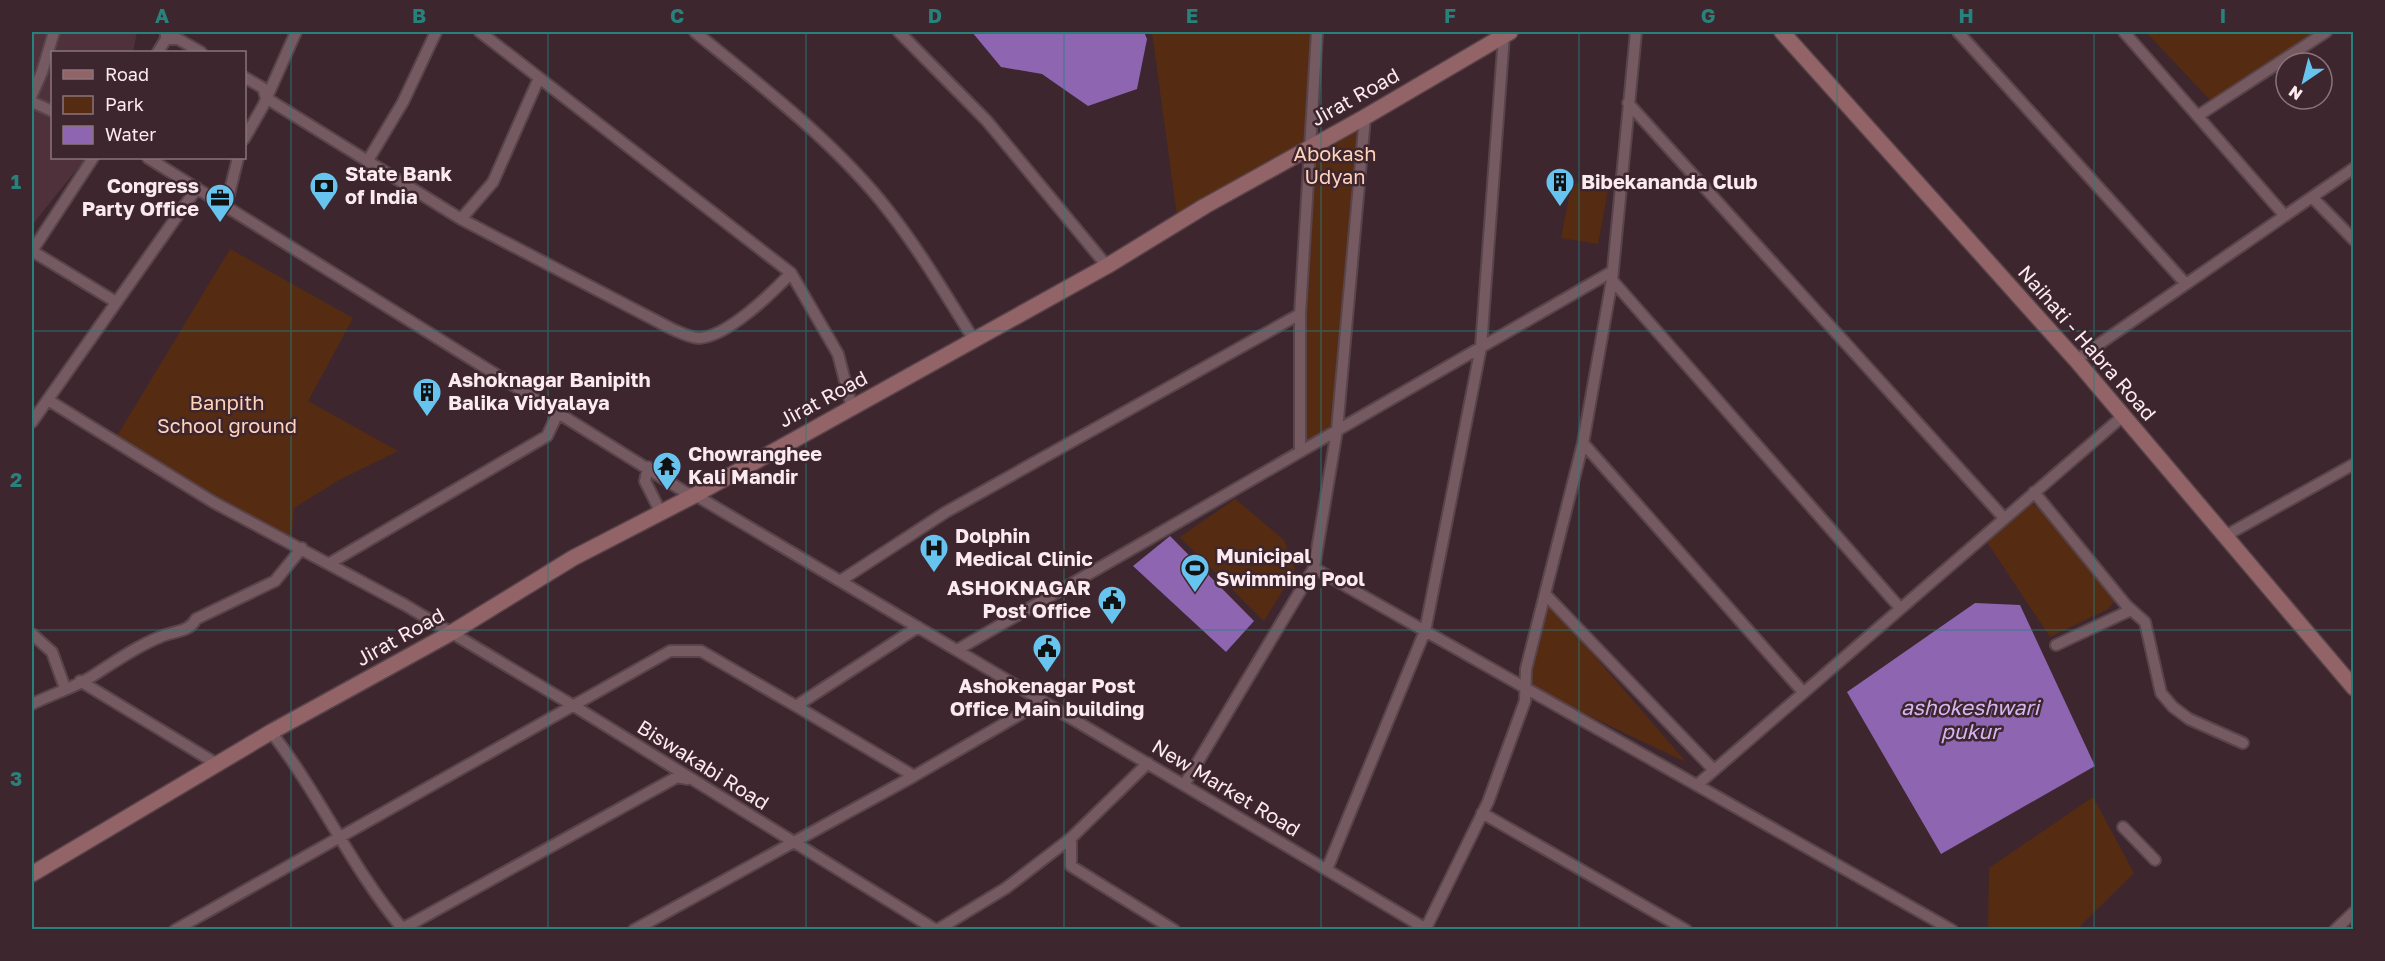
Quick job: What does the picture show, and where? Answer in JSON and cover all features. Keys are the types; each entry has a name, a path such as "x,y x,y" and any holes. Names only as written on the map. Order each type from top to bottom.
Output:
{"main road":[{"name":"Naihati - Habra Road","path":"1782,32 2076,360 2354,688"},
{"name":"Jirat Road","path":"32,874 271,732 451,633 573,558 695,495 1107,266 1507,33"}],"street":[{"path":"32,95 42,72 54,32"},
{"path":"246,135 296,32"},
{"path":"367,162 403,102 436,32"},
{"path":"480,32 791,273 838,354 852,408"},
{"path":"694,32 794,113 878,198 920,252 974,340"},
{"path":"901,32 987,121 1107,266"},
{"path":"1300,451 1300,314 1317,32"},
{"path":"1426,929 1482,813 1518,721 1527,690 1526,669 1583,443 1613,275 1636,32"},
{"path":"1958,32 2186,284"},
{"path":"2124,32 2285,216"},
{"path":"2199,115 2326,32"},
{"path":"1327,869 1425,631 1482,347 1507,33"},
{"path":"158,51 167,34 199,51"},
{"path":"246,78 263,88 266,98 461,219 672,329 698,338 715,333 761,304 791,273"},
{"path":"461,219 493,182 539,78"},
{"path":"32,102 51,111"},
{"path":"1628,103 2004,518"},
{"path":"1184,785 1314,568 1338,430 1365,117"},
{"path":"92,159 32,251 116,302"},
{"name":"New Market Road","path":"150,159 685,492 695,495 1426,929"},
{"path":"226,206 238,159"},
{"path":"2076,360 2354,168"},
{"path":"32,422 197,188"},
{"path":"2312,197 2354,240"},
{"path":"957,650 1300,451 1613,275"},
{"path":"1613,275 1900,608"},
{"path":"840,581 946,512 1300,314"},
{"name":"Biswakabi Road","path":"48,400 213,502 330,563 574,706 936,930"},
{"path":"330,563 547,436 558,413"},
{"path":"1696,785 2123,416"},
{"path":"1583,443 1803,692"},
{"path":"2225,536 2354,464"},
{"path":"648,467 645,481 661,513"},
{"path":"2034,492 2131,610 2145,622 2161,693 2173,707 2189,719 2243,743"},
{"path":"32,704 80,681 161,636 180,632 193,625 196,619 275,580 302,548"},
{"path":"1314,568 1952,930"},
{"path":"1546,595 1713,769"},
{"path":"2056,645 2131,610"},
{"path":"796,706 918,627"},
{"path":"32,634 52,652 64,688"},
{"path":"176,930 670,651 701,651 914,776"},
{"path":"80,681 217,764"},
{"path":"634,930 914,776 1043,701"},
{"path":"271,732 310,785 378,899 408,927 661,785 677,777 693,780"},
{"path":"936,930 1006,888 1071,838 1148,763"},
{"path":"1482,813 1686,930"},
{"path":"2124,827 2155,860"},
{"path":"1071,838 1071,866 1174,930"},
{"path":"2335,929 2354,912"}],"shaded area":[{"path":"32,32 137,32 133,51 51,51 51,159 85,159 32,225"}],"green space":[{"path":"1152,32 1318,32 1305,147 1178,223"},
{"path":"2146,32 2315,32 2287,51 2274,51 2274,60 2212,102"},
{"name":"Abokash Udyan","path":"1365,117 1337,430 1304,449 1296,400 1310,146"},
{"path":"1593,173 1610,179 1598,244 1561,238 1571,187"},
{"name":"Banpith School ground","path":"230,249 353,318 308,401 398,451 339,480 294,508 291,542 114,441"},
{"path":"1235,499 1284,540 1295,570 1264,621 1180,537"},
{"path":"2031,502 2086,551 2117,599 2108,609 2050,637 1983,536"},
{"path":"1549,603 1686,762 1528,687"},
{"path":"2093,797 2134,873 2077,929 1988,929 1989,868"}],"water":[{"path":"972,32 1144,32 1147,39 1137,89 1088,106 1042,74 1001,67"},
{"name":"Municipal Swimming Pool","path":"1170,536 1254,621 1226,652 1133,566"},
{"name":"ashokeshwari pukur","path":"1975,603 2020,605 2095,766 1941,854 1847,692"}],"place":[{"name":"Bibekananda Club","path":"1560,208"},
{"name":"State Bank of India","path":"324,212"},
{"name":"Congress Party Office","path":"220,224"},
{"name":"Ashoknagar Banipith Balika Vidyalaya","path":"427,418"},
{"name":"Chowranghee Kali Mandir","path":"667,492"},
{"name":"Dolphin Medical Clinic","path":"934,574"},
{"name":"Municipal Swimming Pool","path":"1195,594"},
{"name":"ASHOKNAGAR Post Office","path":"1112,626"},
{"name":"Ashokenagar Post Office Main building","path":"1047,674"}]}
